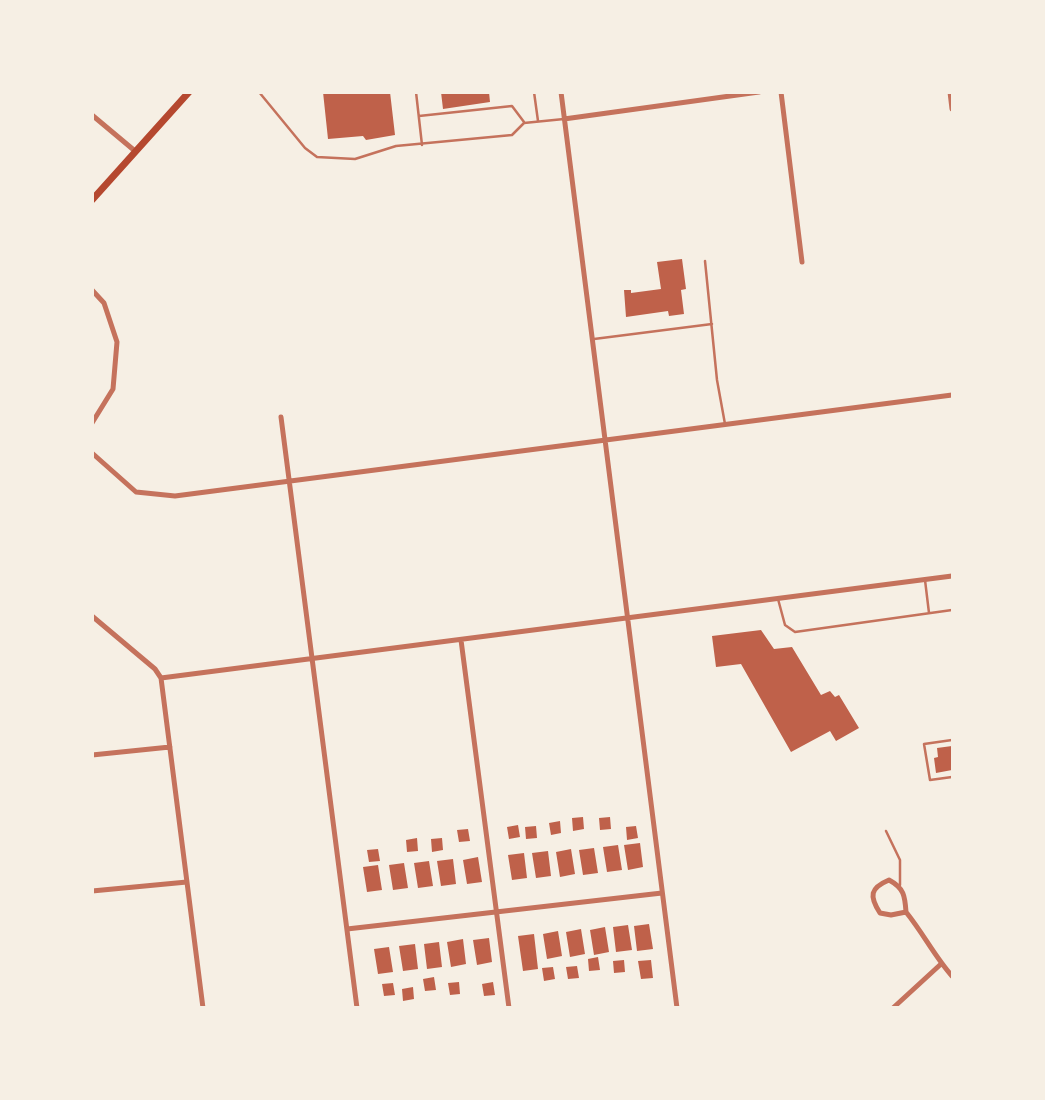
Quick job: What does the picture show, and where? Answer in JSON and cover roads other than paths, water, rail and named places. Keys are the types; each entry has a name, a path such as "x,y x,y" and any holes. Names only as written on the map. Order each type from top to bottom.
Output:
{"main road":[{"path":"92,200 189,92"}],"street":[{"path":"561,92 677,1008"},
{"path":"703,92 704,100"},
{"path":"564,119 759,92"},
{"path":"781,92 802,262"},
{"path":"950,92 952,109"},
{"path":"92,115 134,151"},
{"path":"92,290 104,303 117,342 113,389 92,423"},
{"path":"92,453 136,492 175,496 952,394"},
{"path":"281,417 357,1008"},
{"path":"161,678 952,576"},
{"path":"92,616 155,669 161,678 203,1008"},
{"path":"461,640 509,1008"},
{"path":"92,755 170,747"},
{"path":"906,912 891,915 880,913 873,903 873,893 878,885 889,880 900,885 905,896 906,912 925,936 941,964 952,976"},
{"path":"92,891 187,882"},
{"path":"347,929 662,893"},
{"path":"893,1008 941,964"}],"lane":[{"path":"259,92 304,148 316,157 355,159 396,146 512,135 524,122 564,119"},
{"path":"416,92 422,145"},
{"path":"534,92 538,121"},
{"path":"419,116 512,106 524,122"},
{"path":"705,261 725,424"},
{"path":"592,339 712,324"},
{"path":"925,580 929,613"},
{"path":"778,599 785,625 795,632 952,610"},
{"path":"952,740 924,744 930,780 952,777"},
{"path":"886,831 900,860 900,885"}]}
